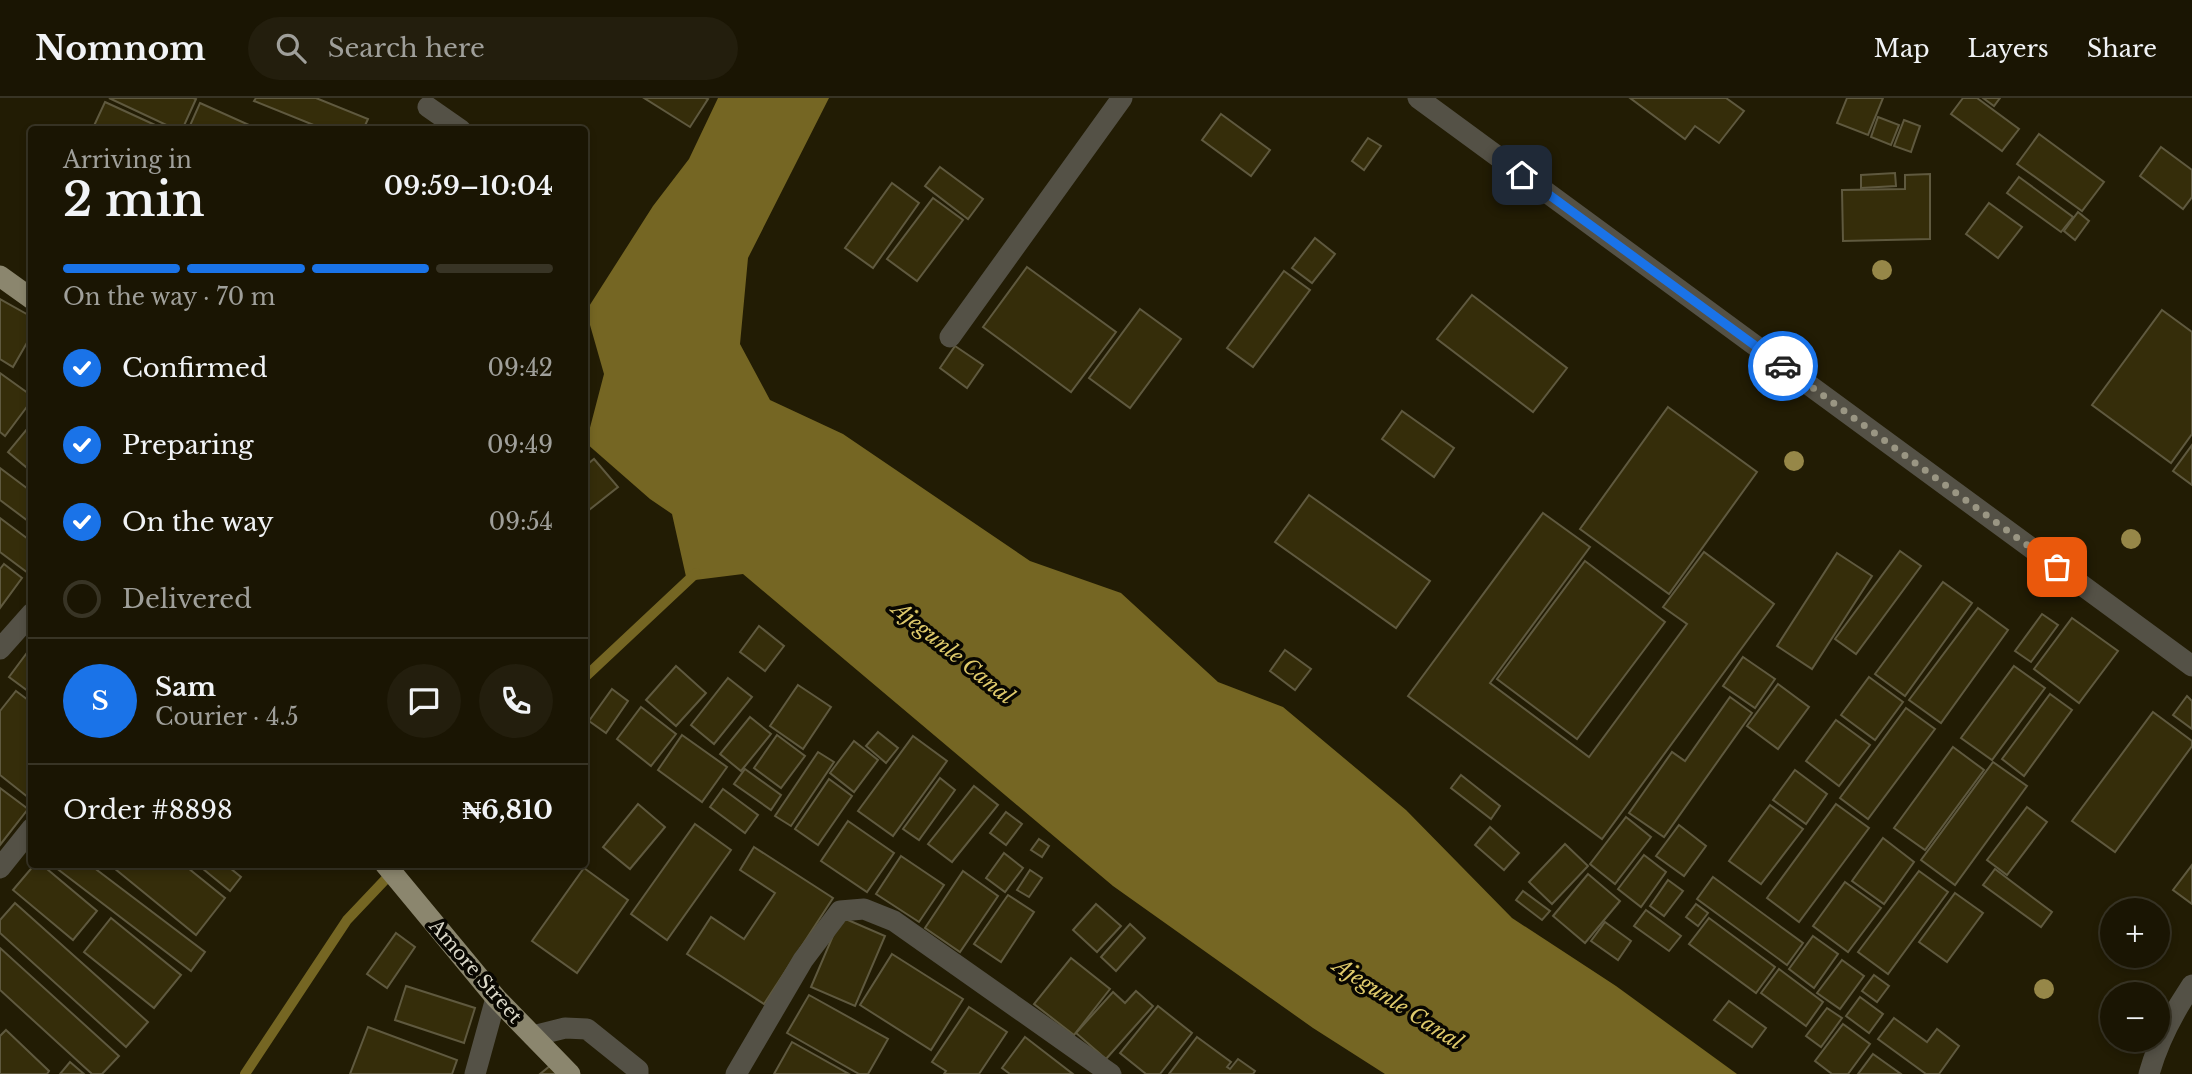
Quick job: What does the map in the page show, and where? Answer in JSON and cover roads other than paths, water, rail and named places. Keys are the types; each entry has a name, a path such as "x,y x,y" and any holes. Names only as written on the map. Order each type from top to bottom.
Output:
{"main road":[{"path":"0,276 28,296"},
{"name":"Amore Street","path":"388,868 496,998 570,1074"}],"street":[{"path":"950,337 1122,98"},
{"path":"1431,102 2192,665"},
{"path":"428,107 455,126"},
{"path":"0,649 28,618"},
{"path":"0,868 28,833"},
{"path":"736,1074 803,960 840,911 864,909 894,921 1111,1074"},
{"path":"2149,1074 2155,1051 2192,985"},
{"path":"475,1074 496,998"},
{"path":"533,1036 565,1028 587,1030 638,1070 638,1074"}],"water":[{"name":"Ajegunle Canal","path":"718,98 829,98 748,258 740,344 770,400 843,434 1030,561 1121,593 1218,682 1283,707 1406,810 1512,918 1616,986 1737,1074 1385,1074 1313,1028 1113,886 743,574 687,581 672,514 650,499 588,445 604,374 588,318 588,308 653,206 689,159"}],"waterway":[{"path":"588,674 696,573"},
{"path":"245,1074 347,920 396,868"}]}
